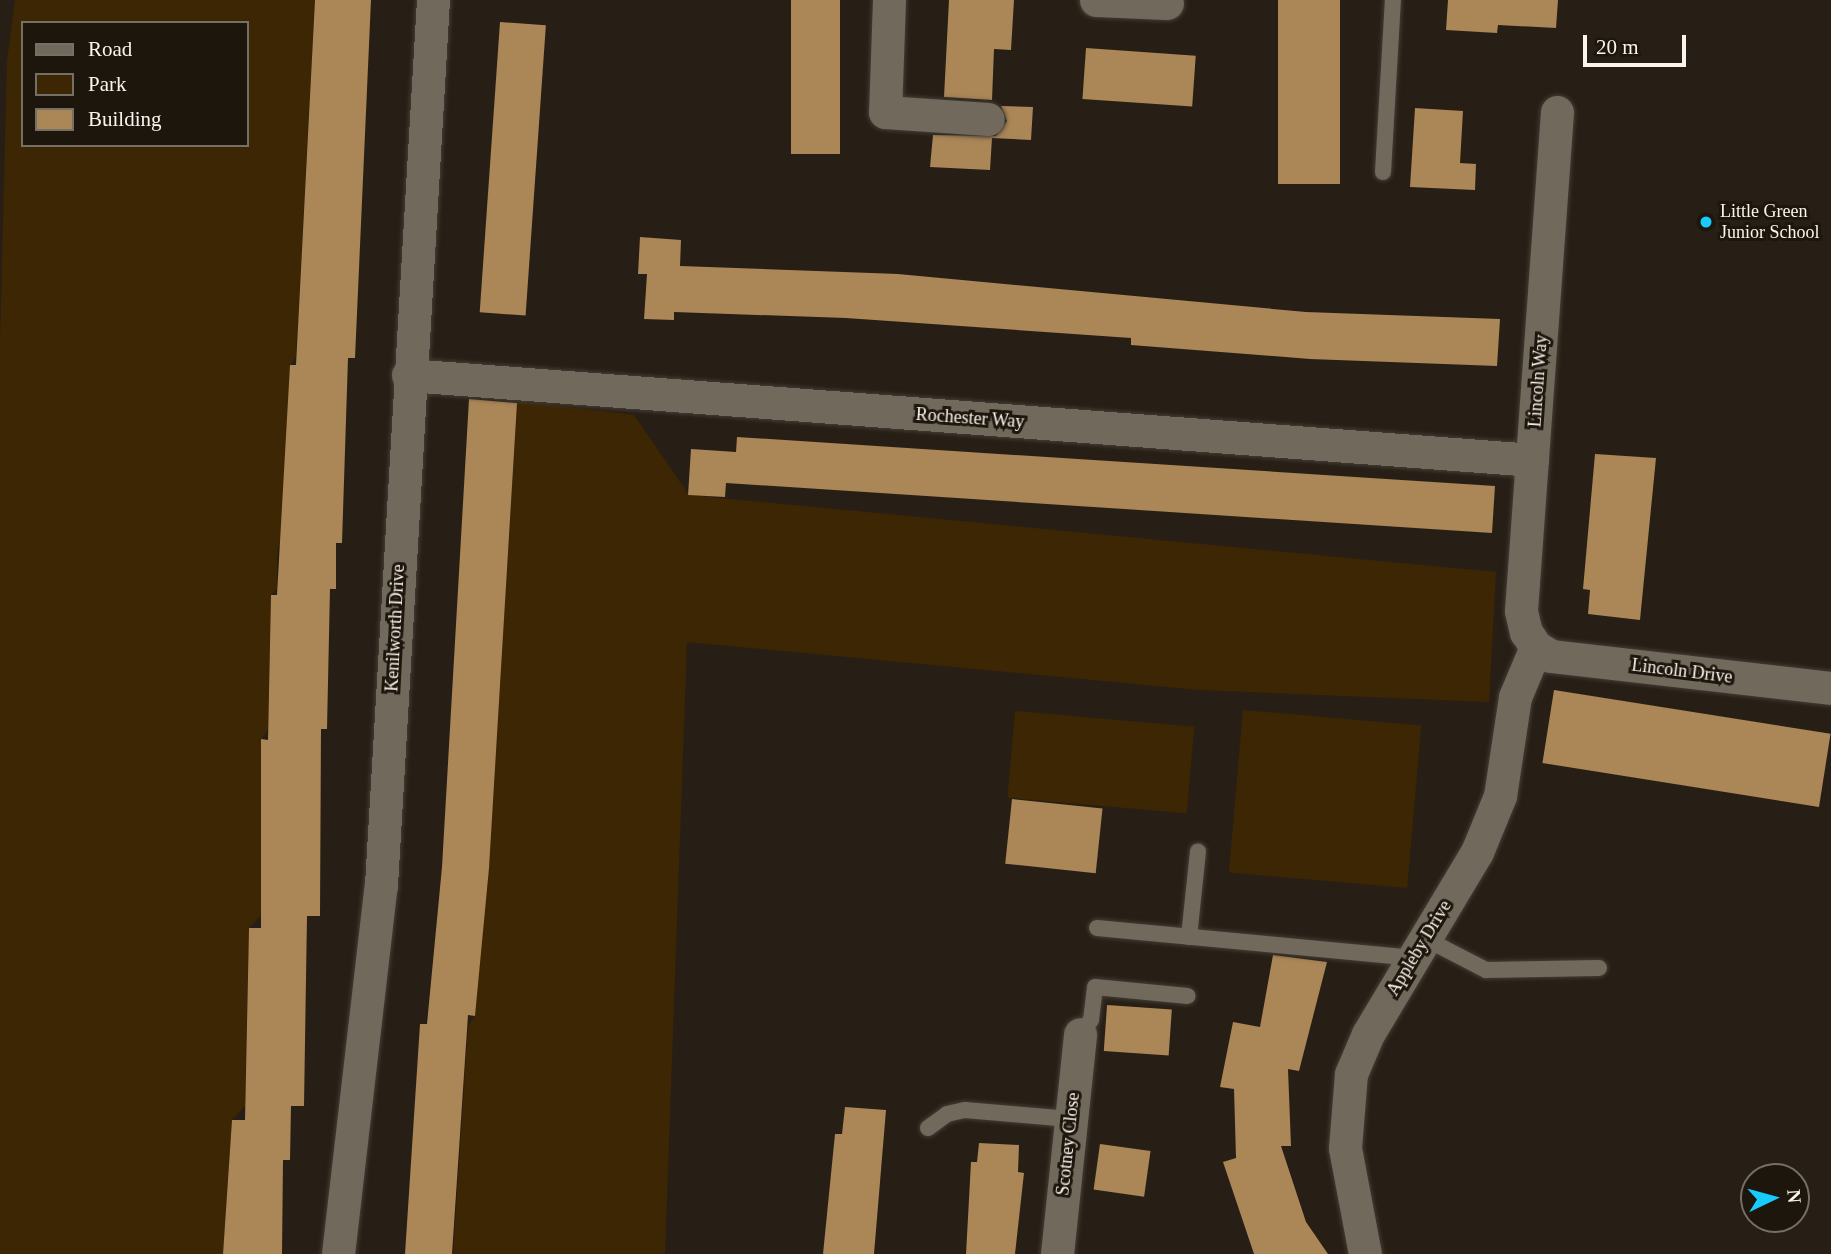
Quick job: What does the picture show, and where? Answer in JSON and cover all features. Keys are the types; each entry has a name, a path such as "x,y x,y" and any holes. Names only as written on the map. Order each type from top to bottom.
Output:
{"street":[{"name":"Kenilworth Drive","path":"338,1254 381,885 408,375 433,0"},
{"path":"890,0 885,112 988,119"},
{"path":"1096,0 1167,3"},
{"name":"Lincoln Way","path":"1536,647 1521,611 1557,112"},
{"name":"Rochester Way","path":"408,375 1532,460"},
{"name":"Lincoln Drive","path":"1536,647 1566,658 1831,688"},
{"name":"Appleby Drive","path":"1365,1254 1345,1148 1345,1111 1351,1074 1367,1034 1477,852 1500,796 1515,697 1536,647"},
{"name":"Scotney Close","path":"1057,1254 1080,1034"}],"lane":[{"path":"1383,172 1393,0"},
{"path":"1189,937 1198,851"},
{"path":"1097,928 1189,937 1418,948 1486,970 1599,968"},
{"path":"1080,1034 1091,1020 1095,987 1188,996"},
{"path":"928,1128 947,1114 965,1110 1070,1119"}],"green space":[{"path":"15,0 315,0 296,357 290,365 282,542 277,549 277,589 271,595 268,729 261,740 261,915 249,928 245,1106 232,1120 223,1254 0,1254 0,341 7,62"},
{"path":"517,401 634,415 689,495 1496,572 1489,702 1199,690 687,642 665,1254 453,1254 468,1027 475,1016 492,817"},
{"path":"1243,710 1421,726 1407,888 1229,872"},
{"path":"1015,711 1194,727 1187,813 1007,798"}],"building":[{"path":"315,0 371,0 355,358 348,358 342,543 336,543 336,589 330,589 327,729 321,729 320,916 307,916 304,1106 291,1106 290,1160 283,1160 282,1254 223,1254 232,1120 245,1120 249,928 261,928 261,739 268,740 271,595 277,595 290,365 296,365"},
{"path":"791,0 840,0 840,154 791,154"},
{"path":"949,0 1014,0 1011,50 994,49 992,100 944,97"},
{"path":"1278,0 1340,0 1340,184 1278,184"},
{"path":"1448,0 1558,0 1556,28 1498,25 1497,33 1446,30"},
{"path":"500,22 546,25 526,315 480,312"},
{"path":"1086,48 1196,56 1192,107 1082,99"},
{"path":"1001,106 1033,107 1031,140 992,138 990,170 930,167 933,135 996,136 1007,121"},
{"path":"1415,108 1463,111 1460,163 1476,164 1475,190 1410,187"},
{"path":"640,237 681,240 680,266 898,274 1306,312 1500,319 1497,366 1310,359 1131,345 1131,338 846,318 674,312 674,320 644,319 647,274 638,274"},
{"path":"469,399 517,403 489,868 475,1016 468,1015 452,1254 405,1254 420,1024 427,1024 442,867"},
{"path":"737,437 1495,486 1492,533 726,483 725,497 688,495 691,449 736,452"},
{"path":"1595,454 1656,458 1640,620 1588,614 1590,590 1583,589"},
{"path":"1554,690 1831,734 1819,807 1542,763"},
{"path":"1012,799 1103,809 1096,873 1005,864"},
{"path":"1273,955 1327,962 1299,1071 1288,1069 1291,1146 1281,1146 1306,1222 1328,1254 1254,1254 1223,1162 1236,1158 1234,1089 1220,1087 1233,1022 1260,1027"},
{"path":"1107,1005 1172,1010 1169,1055 1104,1051"},
{"path":"845,1107 886,1110 874,1254 823,1254 835,1134 842,1134"},
{"path":"979,1143 1019,1145 1018,1172 1024,1173 1015,1254 966,1254 971,1162 977,1162"},
{"path":"1100,1144 1151,1151 1144,1197 1094,1190"}],"place":[{"name":"Little Green Junior School","path":"1706,222"}]}
